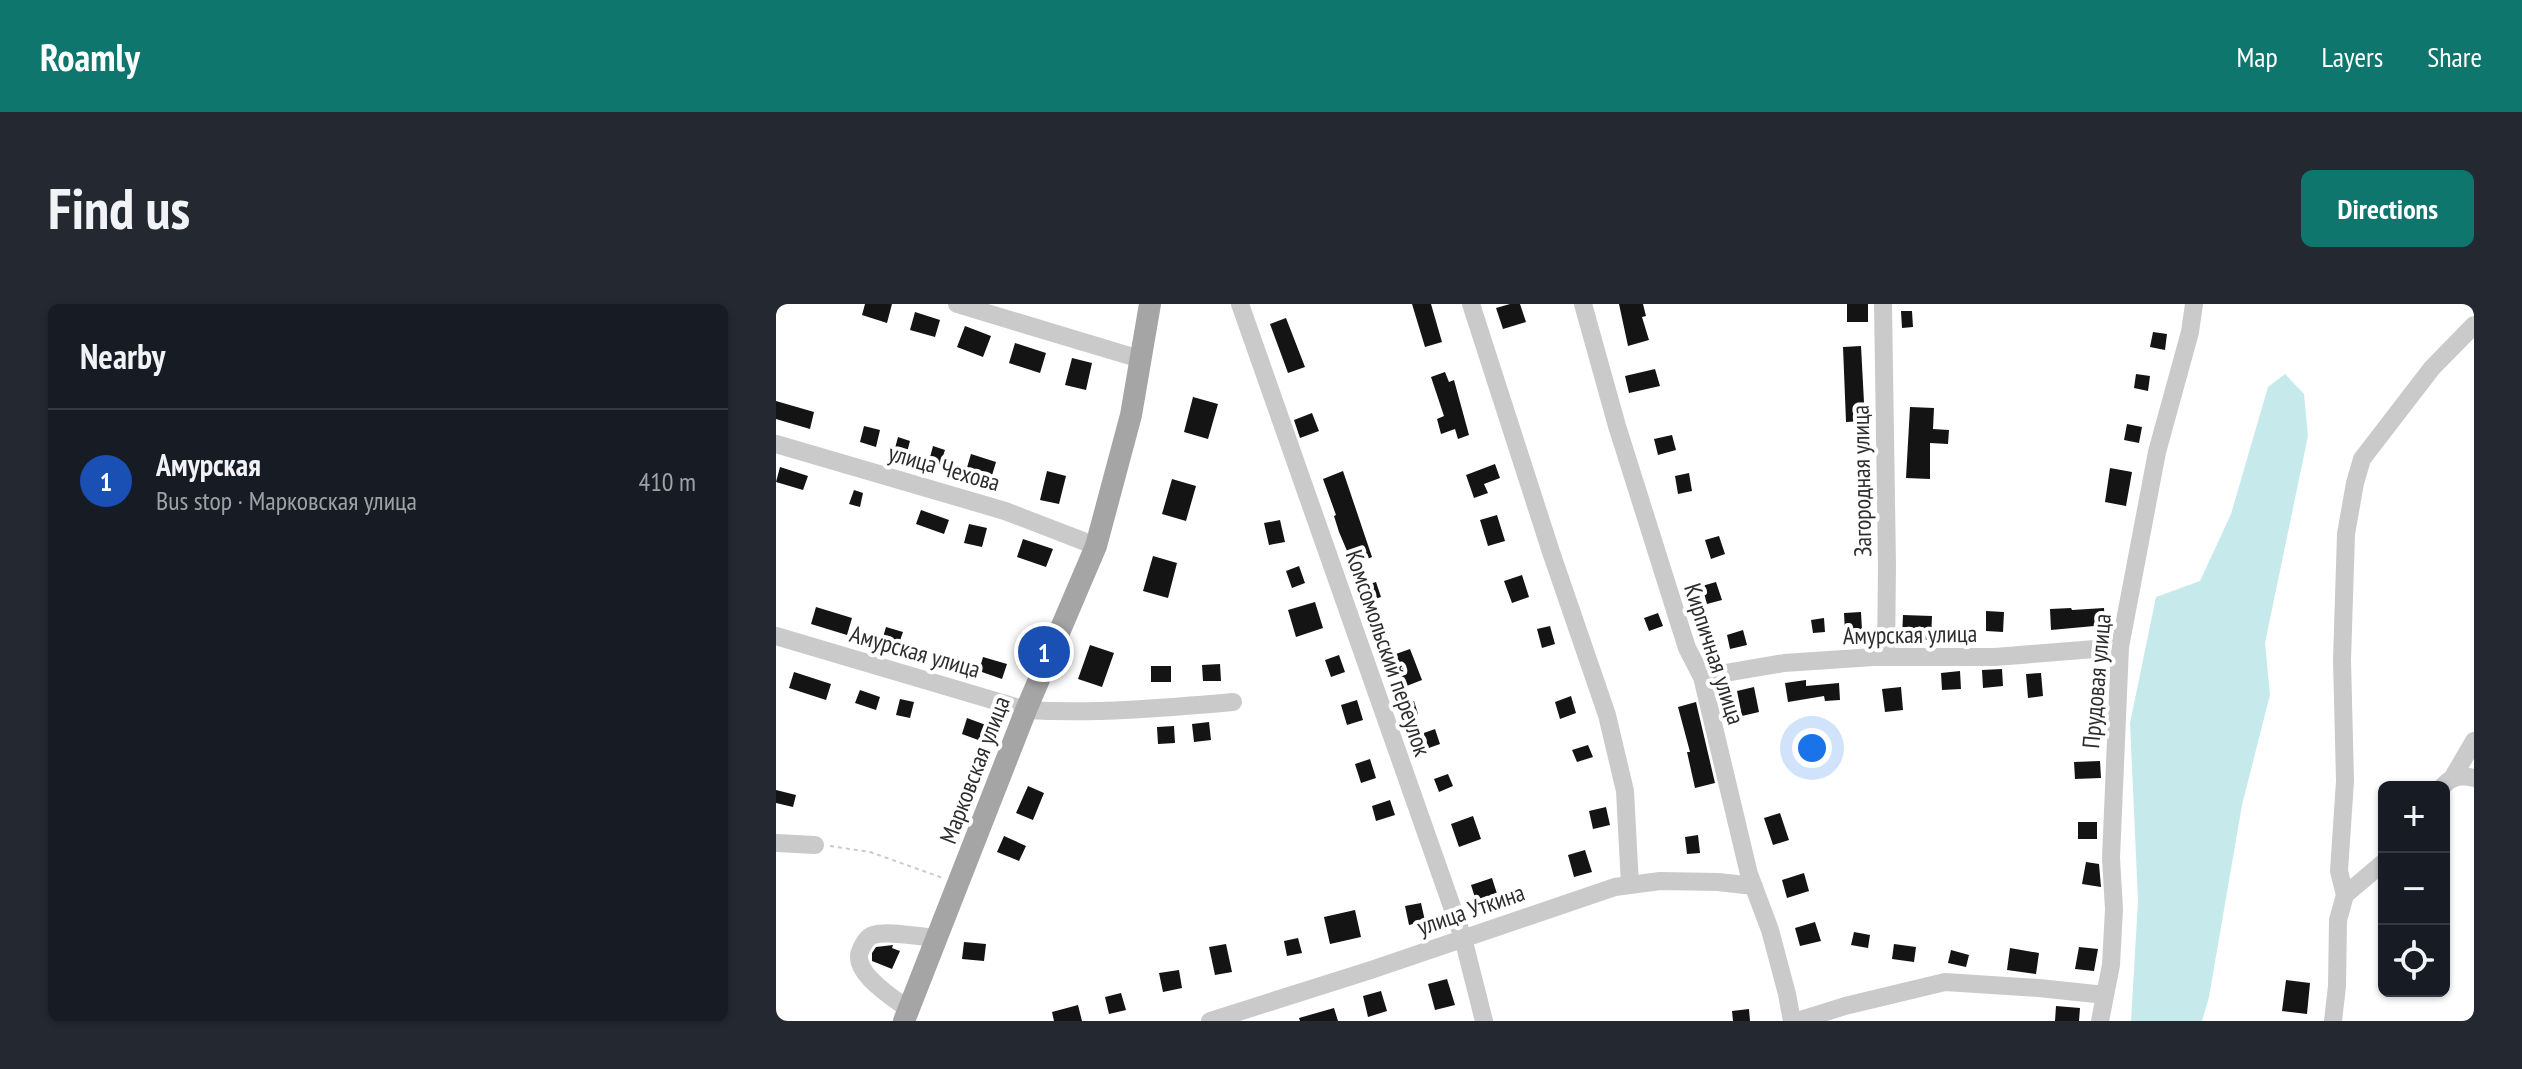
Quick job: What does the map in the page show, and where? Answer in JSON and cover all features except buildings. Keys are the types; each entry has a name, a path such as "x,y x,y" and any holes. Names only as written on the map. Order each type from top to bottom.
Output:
{"main road":[{"name":"Марковская улица","path":"906,1015 1026,710 1096,546 1131,415 1150,304"}],"street":[{"path":"957,304 1140,359"},
{"name":"Комсомольский переулок","path":"1240,304 1463,938 1484,1021"},
{"path":"1471,304 1607,715 1625,791 1630,885"},
{"name":"Кирпичная улица","path":"1583,304 1617,426 1682,634 1702,677 1754,886 1770,930 1794,1021"},
{"name":"Загородная улица","path":"1883,304 1886,657"},
{"name":"Прудовая улица","path":"2100,1021 2113,937 2111,858 2120,647 2157,452 2190,332 2194,304"},
{"path":"2333,1021 2338,920 2345,895 2339,871 2345,781 2342,660 2346,534 2355,483 2362,459 2432,368 2474,325"},
{"name":"улица Чехова","path":"776,444 1005,511 1096,546"},
{"name":"Амурская улица","path":"776,636 1026,710 1166,708 1233,702"},
{"name":"Амурская улица","path":"1702,677 1784,663 1886,657 1995,657 2120,647"},
{"path":"2448,781 2474,741"},
{"path":"2450,781 2464,776 2474,778"},
{"path":"776,843 815,845"},
{"path":"2345,895 2378,867"},
{"name":"улица Уткина","path":"1210,1021 1615,887 1660,881 1754,886"},
{"path":"906,1015 877,986 860,965 857,955 871,936 885,933 937,938"},
{"path":"1794,1021 1835,1016 1945,982 2105,995"}],"path":[{"path":"815,845 870,852 959,884"}],"water":[{"path":"2285,374 2304,394 2308,436 2265,643 2270,695 2242,805 2209,997 2202,1021 2131,1021 2138,901 2130,723 2156,597 2200,581 2231,514 2268,387"}],"place":[{"name":"Амурская","path":"1044,652"}]}
